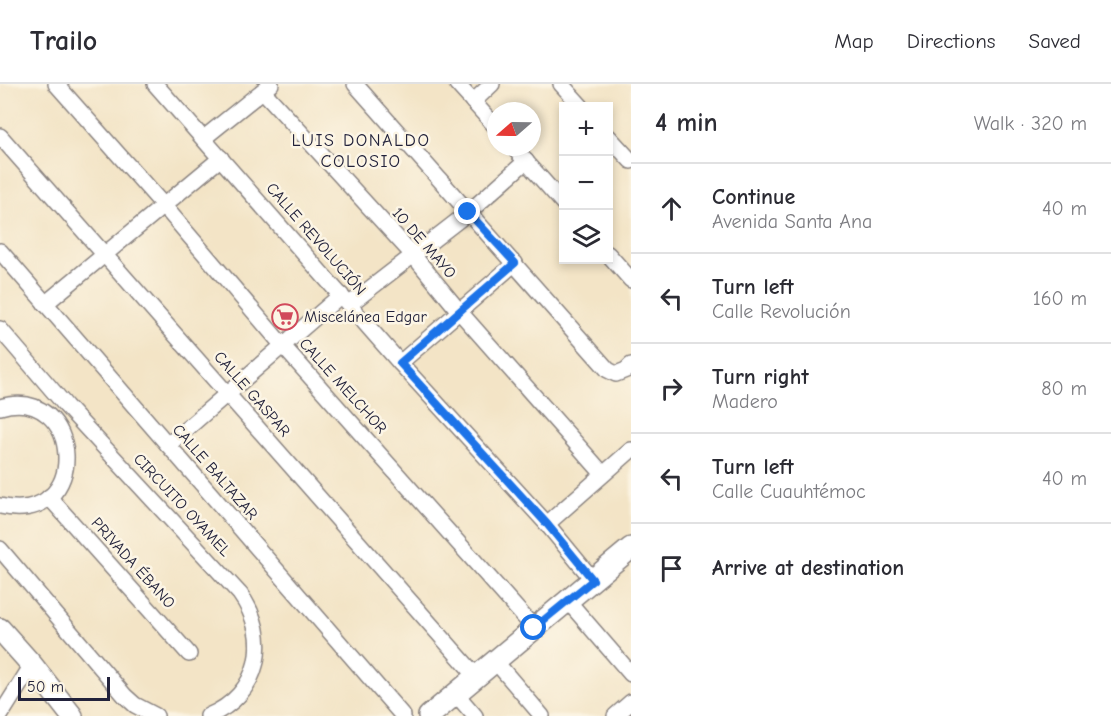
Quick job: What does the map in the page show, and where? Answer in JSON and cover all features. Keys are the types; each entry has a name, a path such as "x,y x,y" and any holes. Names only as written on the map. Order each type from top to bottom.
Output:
{"street":[{"name":"CALLE MELCHOR","path":"56,84 283,346 534,628"},
{"name":"CALLE REVOLUCIÓN","path":"155,84 400,363 547,524 593,580"},
{"path":"355,84 608,370 616,374 631,365"},
{"path":"458,84 487,118"},
{"path":"473,102 492,84"},
{"path":"561,84 577,102"},
{"path":"204,138 267,88"},
{"name":"1O DE MAYO","path":"267,88 603,474"},
{"name":"CALLE GASPAR","path":"0,136 476,676"},
{"path":"613,141 631,161"},
{"path":"521,156 559,198"},
{"path":"45,304 221,158"},
{"path":"168,445 283,346 346,299 413,255 468,212 526,161"},
{"name":"CALLE BALTAZAR","path":"0,251 403,716"},
{"path":"613,259 631,280"},
{"path":"400,363 515,263"},
{"name":"CIRCUITO OYAMEL","path":"0,329 66,406 240,594 253,617 257,636 257,656 249,681 232,702 208,716"},
{"path":"0,407 21,405 38,410 52,420 63,434 67,451 67,468 60,484 49,497 32,506 14,509 0,506"},
{"path":"52,420 66,406"},
{"path":"547,524 631,450"},
{"name":"PRIVADA ÉBANO","path":"49,497 189,654"},
{"path":"0,549 125,696 135,705 156,716"},
{"path":"429,716 567,600 629,554"},
{"path":"567,600 631,674"},
{"path":"0,629 72,716"},
{"path":"495,661 542,716"},
{"path":"0,716 32,665"},
{"path":"456,694 475,716"},
{"path":"615,716 631,702"}],"place":[{"name":"Miscelánea Edgar","path":"285,317"}],"district":[{"name":"LUIS DONALDO COLOSIO","path":"361,150"}],"route":[{"path":"468,212 515,263 400,363 547,524 593,580 534,628"}]}
